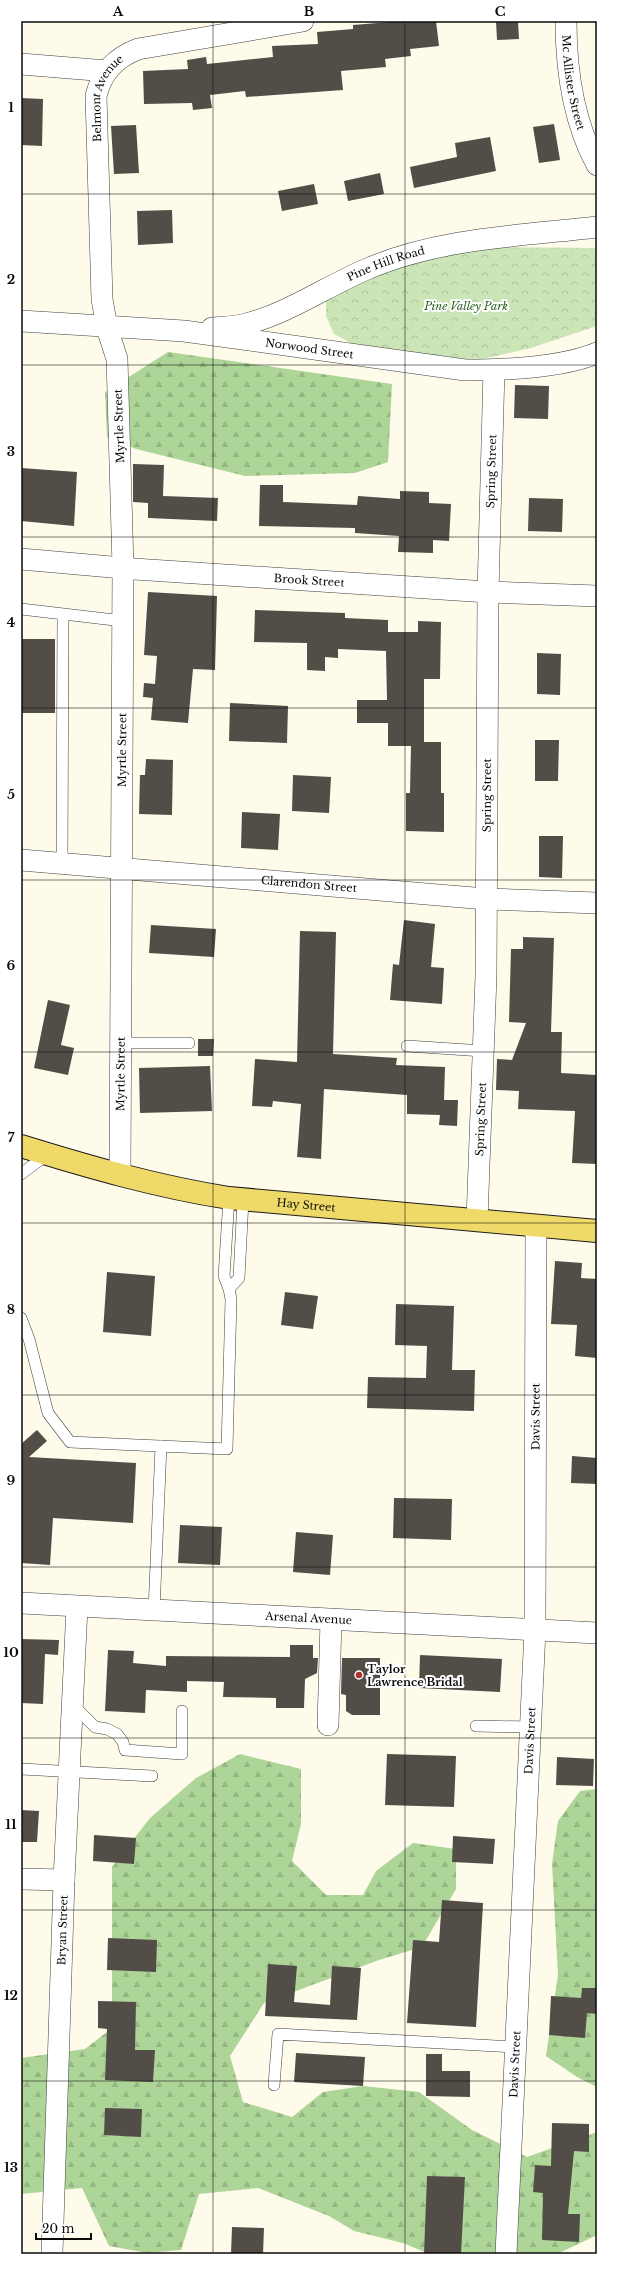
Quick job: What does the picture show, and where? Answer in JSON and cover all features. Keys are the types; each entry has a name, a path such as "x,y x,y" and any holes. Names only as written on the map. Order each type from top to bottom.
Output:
{"main road":[{"name":"Hay Street","path":"21,1146 120,1175 189,1192 236,1199 597,1231"}],"street":[{"name":"Belmont Avenue","path":"107,328 102,299 96,96 99,84 107,71 116,60 138,49 303,21"},
{"name":"Mc Allister Street","path":"566,21 566,52 571,89 580,126 597,165"},
{"path":"21,64 107,71"},
{"name":"Pine Hill Road","path":"184,331 245,324 284,310 367,269 408,255 462,243 597,228"},
{"name":"Norwood Street","path":"21,321 107,328 184,331 465,370 494,370 569,360 597,353"},
{"name":"Myrtle Street","path":"107,328 117,359 123,567 120,1175"},
{"name":"Spring Street","path":"477,1220 483,1052 486,899 488,592 494,370"},
{"name":"Brook Street","path":"21,559 134,569 488,592 597,596"},
{"name":"Clarendon Street","path":"21,860 486,899 597,903"},
{"name":"Davis Street","path":"506,2254 535,1630 536,1226"},
{"name":"Arsenal Avenue","path":"21,1603 597,1633"},
{"name":"Bryan Street","path":"52,2254 64,1880 77,1607"},
{"path":"328,1725 331,1620"},
{"path":"21,1879 64,1880"}],"lane":[{"path":"21,610 123,621"},
{"path":"62,863 64,614"},
{"path":"120,1043 189,1043"},
{"path":"407,1046 483,1052"},
{"path":"21,1174 48,1154"},
{"path":"21,1318 29,1339 48,1413 70,1442 227,1449 232,1298 224,1276 236,1199"},
{"path":"154,1611 161,1446"},
{"path":"72,1705 95,1727 107,1728 117,1734 122,1742 124,1750 182,1754 182,1711"},
{"path":"476,1726 530,1727"},
{"path":"21,1769 152,1776"},
{"path":"274,2085 278,2034 516,2047"}],"green space":[{"name":"Pine Valley Park","path":"481,247 597,248 597,326 531,348 469,362 362,349 334,334 326,316 326,301 335,291 399,265"},
{"path":"168,352 392,384 388,462 355,473 245,476 136,449 107,437 105,392"},
{"path":"240,1754 301,1769 301,1824 292,1861 326,1895 363,1895 376,1871 413,1843 456,1849 456,1889 422,1947 379,1960 264,2003 230,2056 243,2102 292,2117 323,2092 363,2086 419,2092 472,2130 527,2157 597,2132 597,2235 557,2254 429,2254 403,2243 354,2231 329,2216 258,2188 199,2194 181,2250 147,2253 109,2246 82,2188 21,2194 21,2058 85,2049 112,2028 112,1867 150,1818 196,1778"},
{"path":"597,1789 597,2087 577,2077 546,2056 558,1975 552,1864 558,1821 580,1791"}],"building":[{"path":"402,21 436,21 439,46 410,49 411,56 385,59 386,67 341,71 343,90 246,97 245,91 210,95 212,108 193,110 192,103 144,104 143,71 188,69 187,60 206,57 207,64 273,57 272,46 318,44 317,32 353,29 353,25"},
{"path":"496,21 518,21 519,39 497,40"},
{"path":"21,98 43,99 42,146 21,145"},
{"path":"554,124 560,160 539,163 533,127"},
{"path":"136,125 139,173 114,174 111,126"},
{"path":"490,137 496,171 414,188 410,167 457,157 455,143"},
{"path":"380,173 384,194 348,201 344,181"},
{"path":"314,184 318,204 282,211 278,191"},
{"path":"172,210 173,243 138,245 137,211"},
{"path":"515,385 549,386 548,419 514,418"},
{"path":"133,464 164,465 163,496 218,498 217,521 148,518 148,503 133,502"},
{"path":"21,468 77,472 74,526 21,521"},
{"path":"260,485 283,485 283,502 357,505 358,496 400,499 400,491 429,492 429,503 451,504 449,541 433,540 433,553 398,552 399,536 355,533 355,528 259,526"},
{"path":"529,498 563,499 562,532 528,531"},
{"path":"148,592 217,596 215,670 193,669 188,723 151,720 153,698 143,697 144,683 155,684 157,656 144,655"},
{"path":"255,610 345,613 345,618 388,620 388,632 418,632 418,621 441,622 440,679 424,679 424,742 441,742 441,793 444,793 444,832 406,831 406,793 410,793 411,746 388,746 388,723 357,723 357,700 387,700 386,651 338,649 338,658 325,657 325,671 307,670 307,643 254,642"},
{"path":"21,639 55,639 55,713 21,713"},
{"path":"537,653 561,654 560,695 537,694"},
{"path":"230,703 288,706 287,743 229,741"},
{"path":"535,740 559,740 558,781 535,781"},
{"path":"146,759 173,760 172,815 139,814 140,775 145,775"},
{"path":"293,775 331,777 329,813 292,811"},
{"path":"242,812 280,814 278,850 241,848"},
{"path":"539,836 563,836 562,878 539,877"},
{"path":"404,920 435,924 431,967 444,968 442,1004 390,1000 393,964 399,965"},
{"path":"151,925 216,929 214,957 149,953"},
{"path":"300,931 336,932 333,1054 397,1058 396,1065 445,1067 444,1100 458,1100 457,1126 439,1125 440,1115 407,1114 407,1095 324,1089 321,1159 297,1157 301,1104 273,1101 272,1107 252,1106 255,1059 297,1062"},
{"path":"523,937 554,938 551,1032 562,1032 561,1073 597,1075 597,1164 572,1163 575,1111 518,1109 519,1091 496,1090 497,1059 512,1060 526,1023 509,1022 511,949 523,949"},
{"path":"48,1000 70,1005 61,1045 74,1048 68,1075 34,1068"},
{"path":"198,1039 214,1039 213,1056 198,1056"},
{"path":"210,1066 212,1111 140,1113 139,1068"},
{"path":"555,1261 582,1263 581,1278 597,1279 597,1358 575,1356 577,1325 551,1324"},
{"path":"107,1272 155,1276 151,1336 103,1332"},
{"path":"285,1292 318,1296 313,1329 281,1325"},
{"path":"396,1304 454,1306 452,1370 475,1370 474,1411 367,1408 368,1377 426,1378 427,1346 395,1345"},
{"path":"37,1430 47,1441 29,1457 136,1463 133,1523 53,1518 50,1565 21,1563 21,1444"},
{"path":"572,1456 597,1458 597,1484 571,1483"},
{"path":"394,1498 452,1499 451,1540 393,1538"},
{"path":"180,1525 222,1527 220,1565 178,1563"},
{"path":"296,1532 333,1535 330,1575 293,1572"},
{"path":"21,1639 59,1640 58,1655 45,1654 43,1704 21,1703"},
{"path":"290,1645 313,1645 313,1658 318,1658 317,1673 305,1679 304,1708 276,1708 276,1698 223,1697 224,1682 187,1681 187,1692 146,1690 145,1713 105,1711 108,1650 134,1651 133,1663 166,1666 166,1656 290,1657"},
{"path":"420,1655 502,1659 500,1692 419,1688"},
{"name":"Taylor Lawrence Bridal","path":"342,1658 380,1658 380,1715 352,1715 346,1711 346,1695 341,1694"},
{"path":"387,1754 456,1756 454,1807 385,1805"},
{"path":"557,1757 594,1759 593,1786 556,1785"},
{"path":"21,1810 39,1811 37,1842 21,1842"},
{"path":"94,1835 136,1838 134,1864 93,1861"},
{"path":"453,1836 495,1839 493,1864 452,1862"},
{"path":"442,1900 483,1903 476,2027 407,2023 413,1940 439,1942"},
{"path":"108,1938 157,1940 156,1972 107,1970"},
{"path":"268,1964 297,1966 294,2002 330,2005 332,1966 361,1968 357,2020 265,2016"},
{"path":"582,1988 597,1988 597,2014 587,2013 585,2038 549,2035 551,1996 581,1998"},
{"path":"98,2001 136,2002 135,2050 155,2050 153,2082 105,2080 107,2029 98,2028"},
{"path":"296,2053 365,2057 363,2086 294,2082"},
{"path":"426,2054 442,2054 442,2071 470,2071 470,2097 426,2096"},
{"path":"105,2108 142,2109 141,2137 104,2135"},
{"path":"552,2123 589,2124 589,2152 574,2151 568,2214 580,2214 579,2242 542,2240 543,2193 533,2192 535,2165 551,2166"},
{"path":"427,2176 465,2177 461,2254 424,2254"},
{"path":"232,2227 264,2228 263,2254 231,2254"}],"place":[{"name":"Taylor Lawrence Bridal","path":"359,1675"}]}
